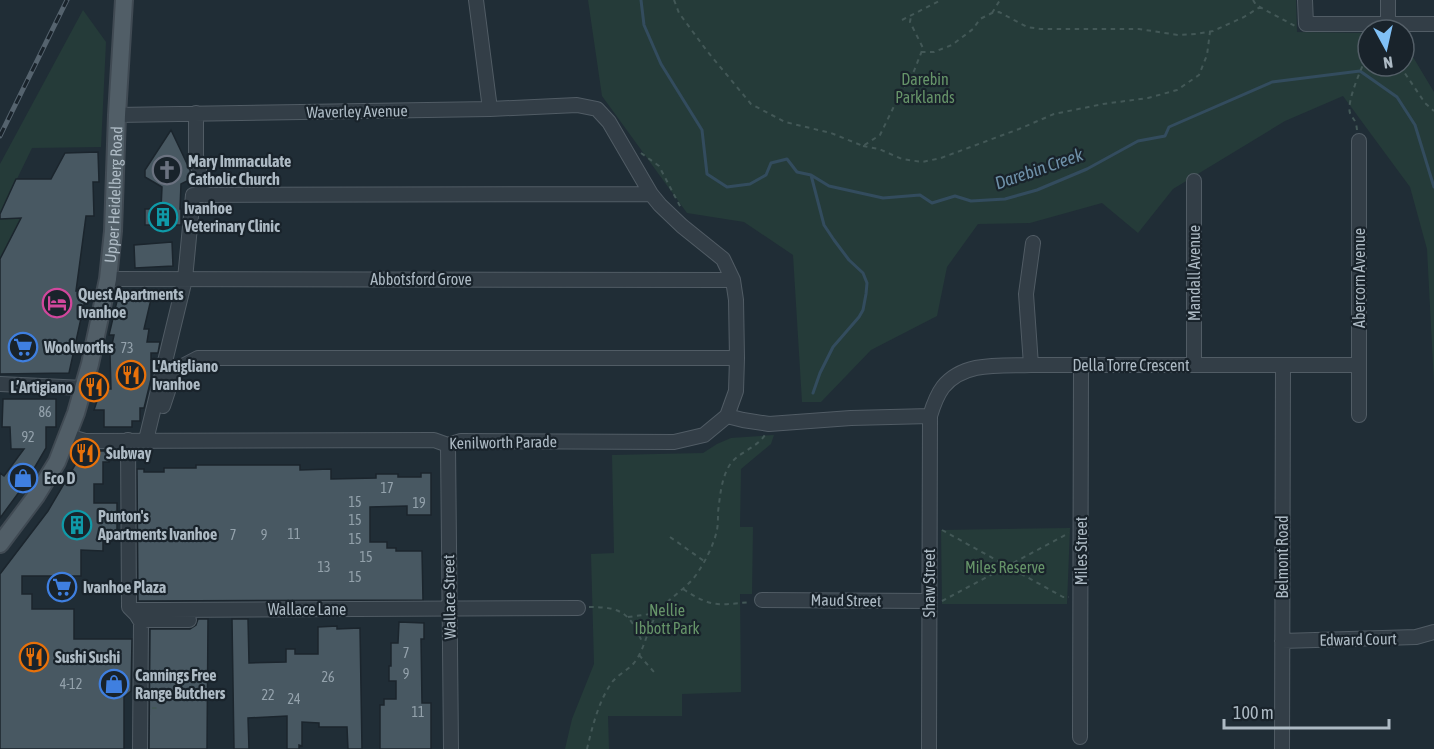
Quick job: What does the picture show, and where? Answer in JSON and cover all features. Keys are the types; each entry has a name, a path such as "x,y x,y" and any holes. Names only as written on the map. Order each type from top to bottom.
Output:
{"main road":[{"name":"Upper Heidelberg Road","path":"0,544 36,496 57,462 68,436 90,364 108,279 113,231 124,0"}],"street":[{"path":"476,0 490,109"},
{"path":"1305,0 1306,24 1356,24"},
{"path":"1388,0 1388,18"},
{"path":"1416,24 1434,24"},
{"name":"Waverley Avenue","path":"117,115 490,109 577,105 597,109 609,122 651,194"},
{"path":"196,113 196,156 202,195"},
{"name":"Abercorn Avenue","path":"1358,136 1359,415"},
{"name":"Mandall Avenue","path":"1194,181 1194,365"},
{"path":"146,440 185,279 193,195 651,194 682,226 723,259 733,280 736,300 736,391 727,416 769,424 851,418 930,416"},
{"path":"1031,365 1026,294 1033,243"},
{"name":"Abbotsford Grove","path":"108,279 733,280"},
{"path":"152,418 162,410 175,370 198,358 737,358"},
{"name":"Miles Street","path":"1080,737 1081,365"},
{"name":"Belmont Road","path":"1282,749 1283,365"},
{"name":"Della Torre Crescent","path":"930,416 943,387 957,375 977,366 1358,365"},
{"path":"0,384 84,388"},
{"name":"Kenilworth Parade","path":"68,436 85,441 434,440 448,445 461,441 674,442 704,435 727,416"},
{"name":"Shaw Street","path":"929,749 935,601 930,416"},
{"path":"128,440 129,607 141,622 140,749"},
{"name":"Wallace Street","path":"448,445 451,749"},
{"name":"Maud Street","path":"762,600 935,601"},
{"name":"Wallace Lane","path":"132,610 578,608"},
{"path":"141,622 189,620"},
{"name":"Edward Court","path":"1282,641 1416,638 1434,632"}],"path":[{"path":"674,0 679,14 751,104 785,122 831,133 902,159 922,162 941,158 1008,134 1054,114 1102,104 1148,98 1177,90 1199,75 1208,55 1210,32"},
{"path":"902,20 941,0"},
{"path":"992,13 1000,0"},
{"path":"921,52 934,52 952,45 973,29 980,18 999,12 1027,27 1041,29 1139,29 1178,35 1210,32 1260,7"},
{"path":"862,146 880,135 914,71 923,48 910,21 910,16"},
{"path":"1358,136 1356,121 1349,111 1350,100 1359,78"},
{"path":"1408,78 1425,103 1434,111"},
{"path":"638,151 659,166 682,211"},
{"path":"587,749 594,722 607,690 614,680 634,664 650,625 658,613 689,583 704,561 718,529 722,482 729,465 761,442 769,424"},
{"path":"941,530 1063,597 1080,597"},
{"path":"935,601 1069,533"},
{"path":"670,537 704,561"},
{"path":"682,588 712,604 726,605 762,600"},
{"path":"578,608 610,607 624,613 639,633 643,644"},
{"path":"627,617 658,613"},
{"path":"639,655 654,672"}],"green space":[{"name":"Darebin Parklands","path":"588,0 1296,0 1297,32 1356,33 1356,78 1416,78 1416,62 1434,92 1434,384 1427,249 1410,187 1343,96 1285,121 1173,189 1138,233 1102,203 1030,223 978,224 947,267 937,316 871,350 821,402 802,402 793,255 744,222 687,213 602,96"},
{"path":"83,10 106,42 101,147 32,148 0,214 0,164"},
{"path":"21,218 19,222 0,259 0,219"},
{"name":"Nellie Ibbott Park","path":"774,435 771,444 741,469 740,527 753,527 752,594 740,594 741,692 682,694 682,716 608,716 609,749 565,749 572,719 594,664 591,554 614,553 612,455 703,453 731,438"},
{"name":"Miles Reserve","path":"1070,528 1067,604 942,604 941,530"}],"building":[{"path":"171,130 191,176 191,179 181,184 181,225 145,225 145,209 161,209 162,187 145,177 145,170"},
{"path":"98,152 99,182 93,182 94,216 86,216 76,291 87,291 69,373 0,374 0,259 21,218 0,219 0,214 16,179 51,179 65,153"},
{"path":"172,242 173,266 135,268 134,245"},
{"path":"126,294 152,295 144,329 149,329 147,342 160,342 158,353 151,353 151,379 144,408 140,408 140,421 132,421 132,427 104,427 104,410 94,410 101,389 111,389 110,354 114,335 109,335 117,301 124,302"},
{"path":"3,399 56,399 56,427 46,427 46,448 25,484 0,518 0,473 4,476 24,449 11,449 10,427 2,427"},
{"path":"81,451 109,451 109,462 103,462 103,484 94,484 94,503 117,503 117,538 103,538 103,551 81,550 81,576 22,576 22,594 32,594 32,609 74,609 74,639 132,639 131,691 124,697 124,749 0,749 0,574 48,511 75,465 75,460 81,460"},
{"path":"196,465 300,465 300,470 331,469 331,479 376,478 376,474 421,477 421,473 431,473 431,515 407,515 407,506 370,507 370,542 387,542 387,548 396,548 396,551 422,551 423,600 138,601 137,469 144,469 144,472 164,472 164,468 196,468"},
{"path":"198,619 208,619 207,749 149,749 150,629 190,629 196,625"},
{"path":"232,619 248,619 249,663 286,662 286,649 295,649 295,654 318,654 318,627 360,628 362,749 348,749 347,727 319,727 319,723 302,722 302,746 299,745 299,749 287,749 287,716 248,718 249,749 234,749"},
{"path":"399,622 424,623 424,639 421,639 422,703 431,703 431,749 380,749 380,705 384,705 384,699 396,699 396,681 389,681 389,666 391,666 391,643 398,643"}],"waterway":[{"name":"Darebin Creek","path":"641,0 644,25 661,64 702,130 707,174 727,187 750,184 766,175 771,163 787,159 797,172 811,175 829,186 883,198 920,195 932,203 955,196 971,201 1005,199 1037,190 1087,169 1138,141 1165,136 1169,127 1272,82 1360,71 1397,97 1415,125 1434,187"},
{"path":"811,175 824,225 849,260 863,273 867,283 863,310 833,347 813,393"}],"railway":[{"path":"0,136 67,0"}],"place":[{"name":"Mary Immaculate Catholic Church","path":"167,170"},
{"name":"Ivanhoe Veterinary Clinic","path":"163,217"},
{"name":"Quest Apartments Ivanhoe","path":"57,303"},
{"name":"Woolworths","path":"23,347"},
{"name":"L'Artigliano Ivanhoe","path":"131,375"},
{"name":"L’Artigiano","path":"94,387"},
{"name":"Subway","path":"85,453"},
{"name":"Eco D","path":"23,478"},
{"name":"Punton's Apartments Ivanhoe","path":"77,525"},
{"name":"Ivanhoe Plaza","path":"62,587"},
{"name":"Sushi Sushi","path":"34,657"},
{"name":"Cannings Free Range Butchers","path":"114,684"}]}
